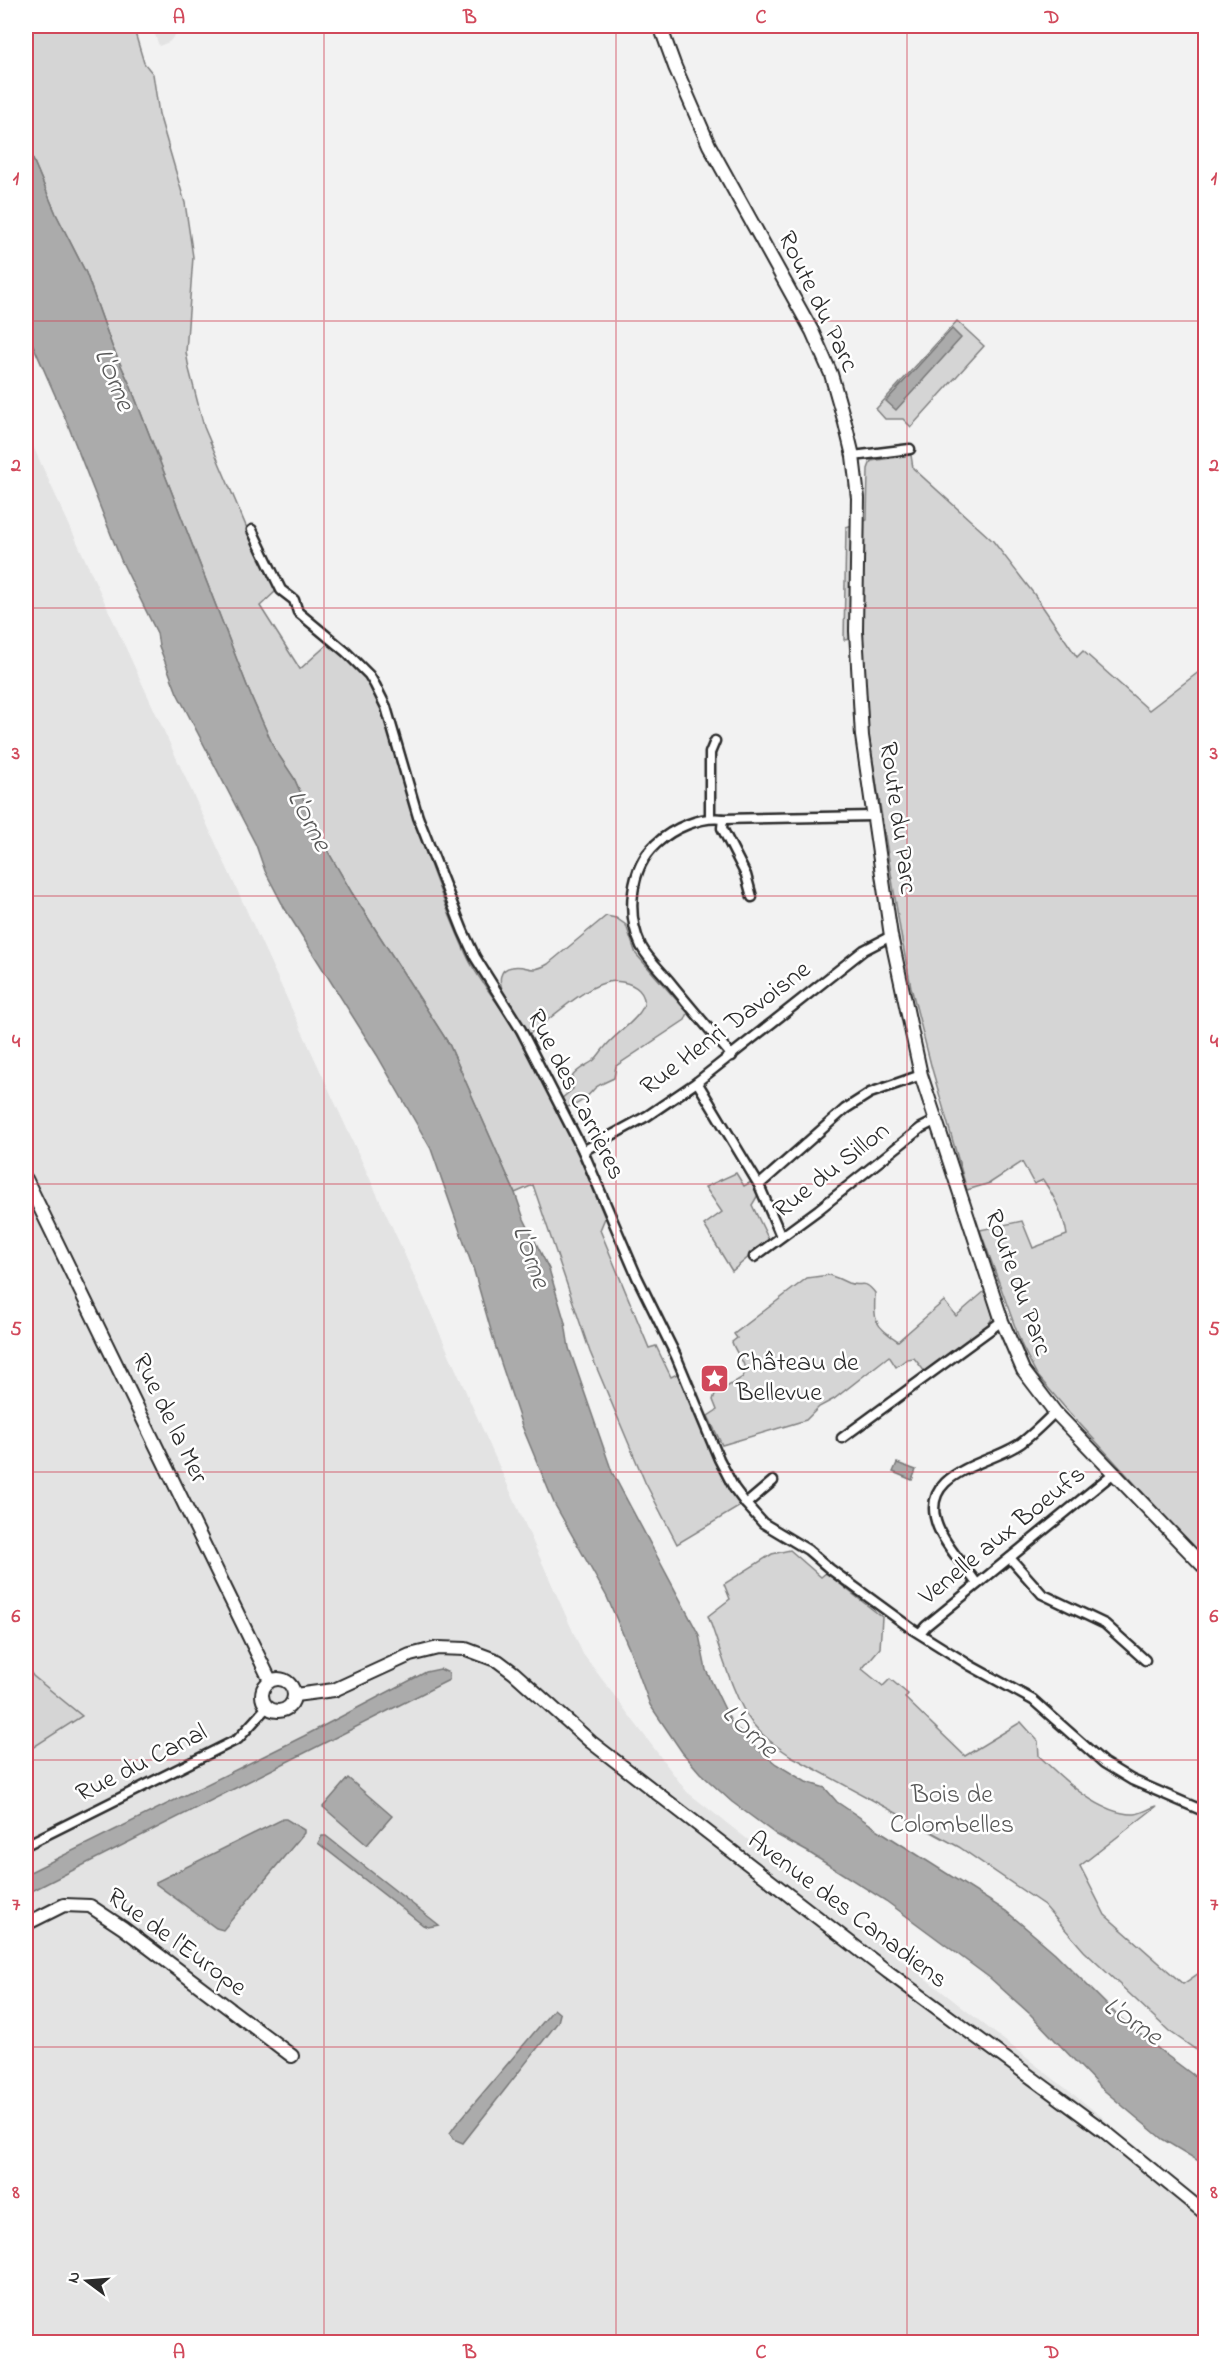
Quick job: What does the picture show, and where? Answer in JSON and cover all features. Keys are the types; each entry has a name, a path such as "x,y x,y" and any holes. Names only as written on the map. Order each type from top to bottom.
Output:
{"street":[{"name":"Route du Parc","path":"660,26 679,78 710,145 813,332 831,374 853,456 858,498 856,631 858,694 891,936 921,1075 1002,1321 1023,1370 1055,1412 1206,1569"},
{"path":"853,456 910,449"},
{"name":"Rue des Carrières","path":"252,530 281,590 294,600 298,612 346,652 369,675 375,685 386,707 418,817 463,931 476,957 521,1030 583,1150 637,1277 676,1356 719,1459 734,1488 763,1523 808,1550 830,1569 920,1633 971,1666 1033,1700 1089,1751 1116,1771 1206,1812"},
{"path":"710,817 710,753 715,741"},
{"path":"732,1056 642,947 633,916 633,896 636,878 648,851 675,831 710,817 723,819 873,816"},
{"path":"723,819 722,828 746,875 752,897"},
{"name":"Rue Henri Davoisne","path":"583,1150 647,1116 697,1082 864,950 891,936"},
{"path":"759,1185 845,1109 870,1093 921,1075"},
{"path":"697,1082 759,1185 782,1236"},
{"name":"Rue du Sillon","path":"754,1257 921,1128 937,1120"},
{"name":"Rue de la Mer","path":"26,1179 270,1680"},
{"path":"842,1438 1002,1321"},
{"path":"977,1584 939,1529 935,1517 938,1494 945,1480 1021,1443 1055,1412"},
{"name":"Venelle aux Boeufs","path":"920,1633 1115,1472"},
{"path":"746,1504 773,1481"},
{"path":"1010,1558 1042,1594 1105,1624 1145,1660"},
{"name":"Avenue des Canadiens","path":"295,1695 334,1690 421,1652 438,1648 460,1648 484,1654 508,1667 591,1742 888,1972 1104,2131 1206,2214"},
{"path":"276,1678 291,1684 295,1695 292,1705 277,1712 267,1707 262,1698 266,1684 276,1678"},
{"name":"Rue du Canal","path":"26,1845 238,1739 267,1707"},
{"name":"Rue de l'Europe","path":"26,1924 64,1905 90,1906 123,1928 292,2056"}],"shaded area":[{"path":"152,26 183,26 169,42 159,46"},
{"path":"26,431 399,1242 583,1654 687,1792 1101,2116 1205,2214 1205,2342 26,2342"}],"green space":[{"path":"26,26 133,26 144,63 153,74 159,114 185,203 193,257 186,352 189,369 204,427 257,552 277,590 260,606 300,669 328,644 355,667 373,689 386,720 426,854 466,954 524,1046 573,1143 605,1218 600,1230 649,1348 656,1346 671,1377 679,1373 724,1481 742,1505 677,1544 645,1482 590,1352 533,1185 515,1193 449,1044 352,893 322,841 294,778 274,748 251,696 130,385 112,346 86,273 56,214 26,143"},
{"path":"957,321 984,346 911,427 903,419 885,419 876,409"},
{"path":"911,455 913,468 993,541 1034,594 1077,657 1083,651 1149,710 1200,671 1205,678 1205,1560 1037,1375 1022,1346 980,1230 1022,1221 1033,1248 1067,1235 1064,1221 1055,1199 1043,1180 1034,1184 1022,1162 990,1183 967,1190 932,1069 911,987 901,935 867,724 860,638 844,640 846,527 867,520 868,469 871,461"},
{"path":"606,916 616,918 626,925 636,954 688,1013 685,1020 616,1066 614,1078 597,1087 579,1103 566,1107 561,1099 573,1089 574,1074 595,1059 636,1018 644,1005 643,996 636,987 627,983 613,981 595,986 528,1035 506,999 500,978 503,971 512,967 537,969 548,964"},
{"path":"736,1173 744,1186 751,1182 758,1195 752,1205 769,1240 732,1271 704,1225 722,1212 705,1187"},
{"path":"829,1275 848,1283 871,1288 875,1293 875,1316 879,1326 898,1341 944,1301 956,1316 986,1290 993,1317 988,1325 925,1372 914,1358 907,1359 896,1367 889,1356 834,1399 819,1407 806,1420 722,1445 708,1416 717,1410 713,1400 715,1394 743,1377 743,1363 732,1342 737,1338 734,1334 807,1278"},
{"name":"Bois de Colombelles","path":"790,1550 821,1577 826,1573 882,1617 880,1648 862,1669 883,1686 890,1679 908,1694 905,1698 965,1756 1021,1722 1038,1741 1039,1756 1082,1794 1108,1809 1122,1813 1140,1813 1157,1806 1080,1866 1105,1915 1183,1984 1205,1969 1205,2056 1169,2031 1084,1951 1044,1905 959,1847 791,1756 765,1737 752,1723 733,1687 708,1616 730,1599 724,1584 772,1554"},
{"path":"26,1666 33,1676 82,1716 26,1752"}],"water":[{"name":"L'Orne","path":"26,143 56,214 86,273 112,346 130,385 251,696 274,748 294,778 322,841 352,893 449,1044 515,1193 524,1219 549,1269 565,1323 569,1348 612,1472 699,1635 706,1670 732,1724 776,1764 806,1782 825,1788 837,1802 1006,1911 1055,1953 1119,2017 1205,2084 1205,2165 1162,2139 1100,2087 1030,2014 990,1978 886,1901 777,1835 732,1802 700,1773 682,1752 650,1705 607,1597 554,1503 522,1426 474,1271 431,1149 377,1055 285,909 265,871 256,845 177,693 159,646 157,633 121,560 66,420 26,329"},
{"path":"952,329 961,338 896,410 886,401"},
{"path":"897,1463 916,1470 912,1480 893,1472"},
{"path":"440,1669 449,1673 449,1680 26,1894 26,1874 304,1736 426,1672"},
{"path":"348,1778 392,1816 367,1845 323,1807"},
{"path":"283,1819 304,1830 304,1833 223,1930 216,1928 156,1884 156,1882"},
{"path":"322,1836 326,1836 439,1925 428,1927 423,1925 318,1843"},
{"path":"554,2009 560,2014 558,2022 463,2143 453,2139 450,2133 455,2126"}],"place":[{"name":"Château de Bellevue","path":"715,1379"}]}
